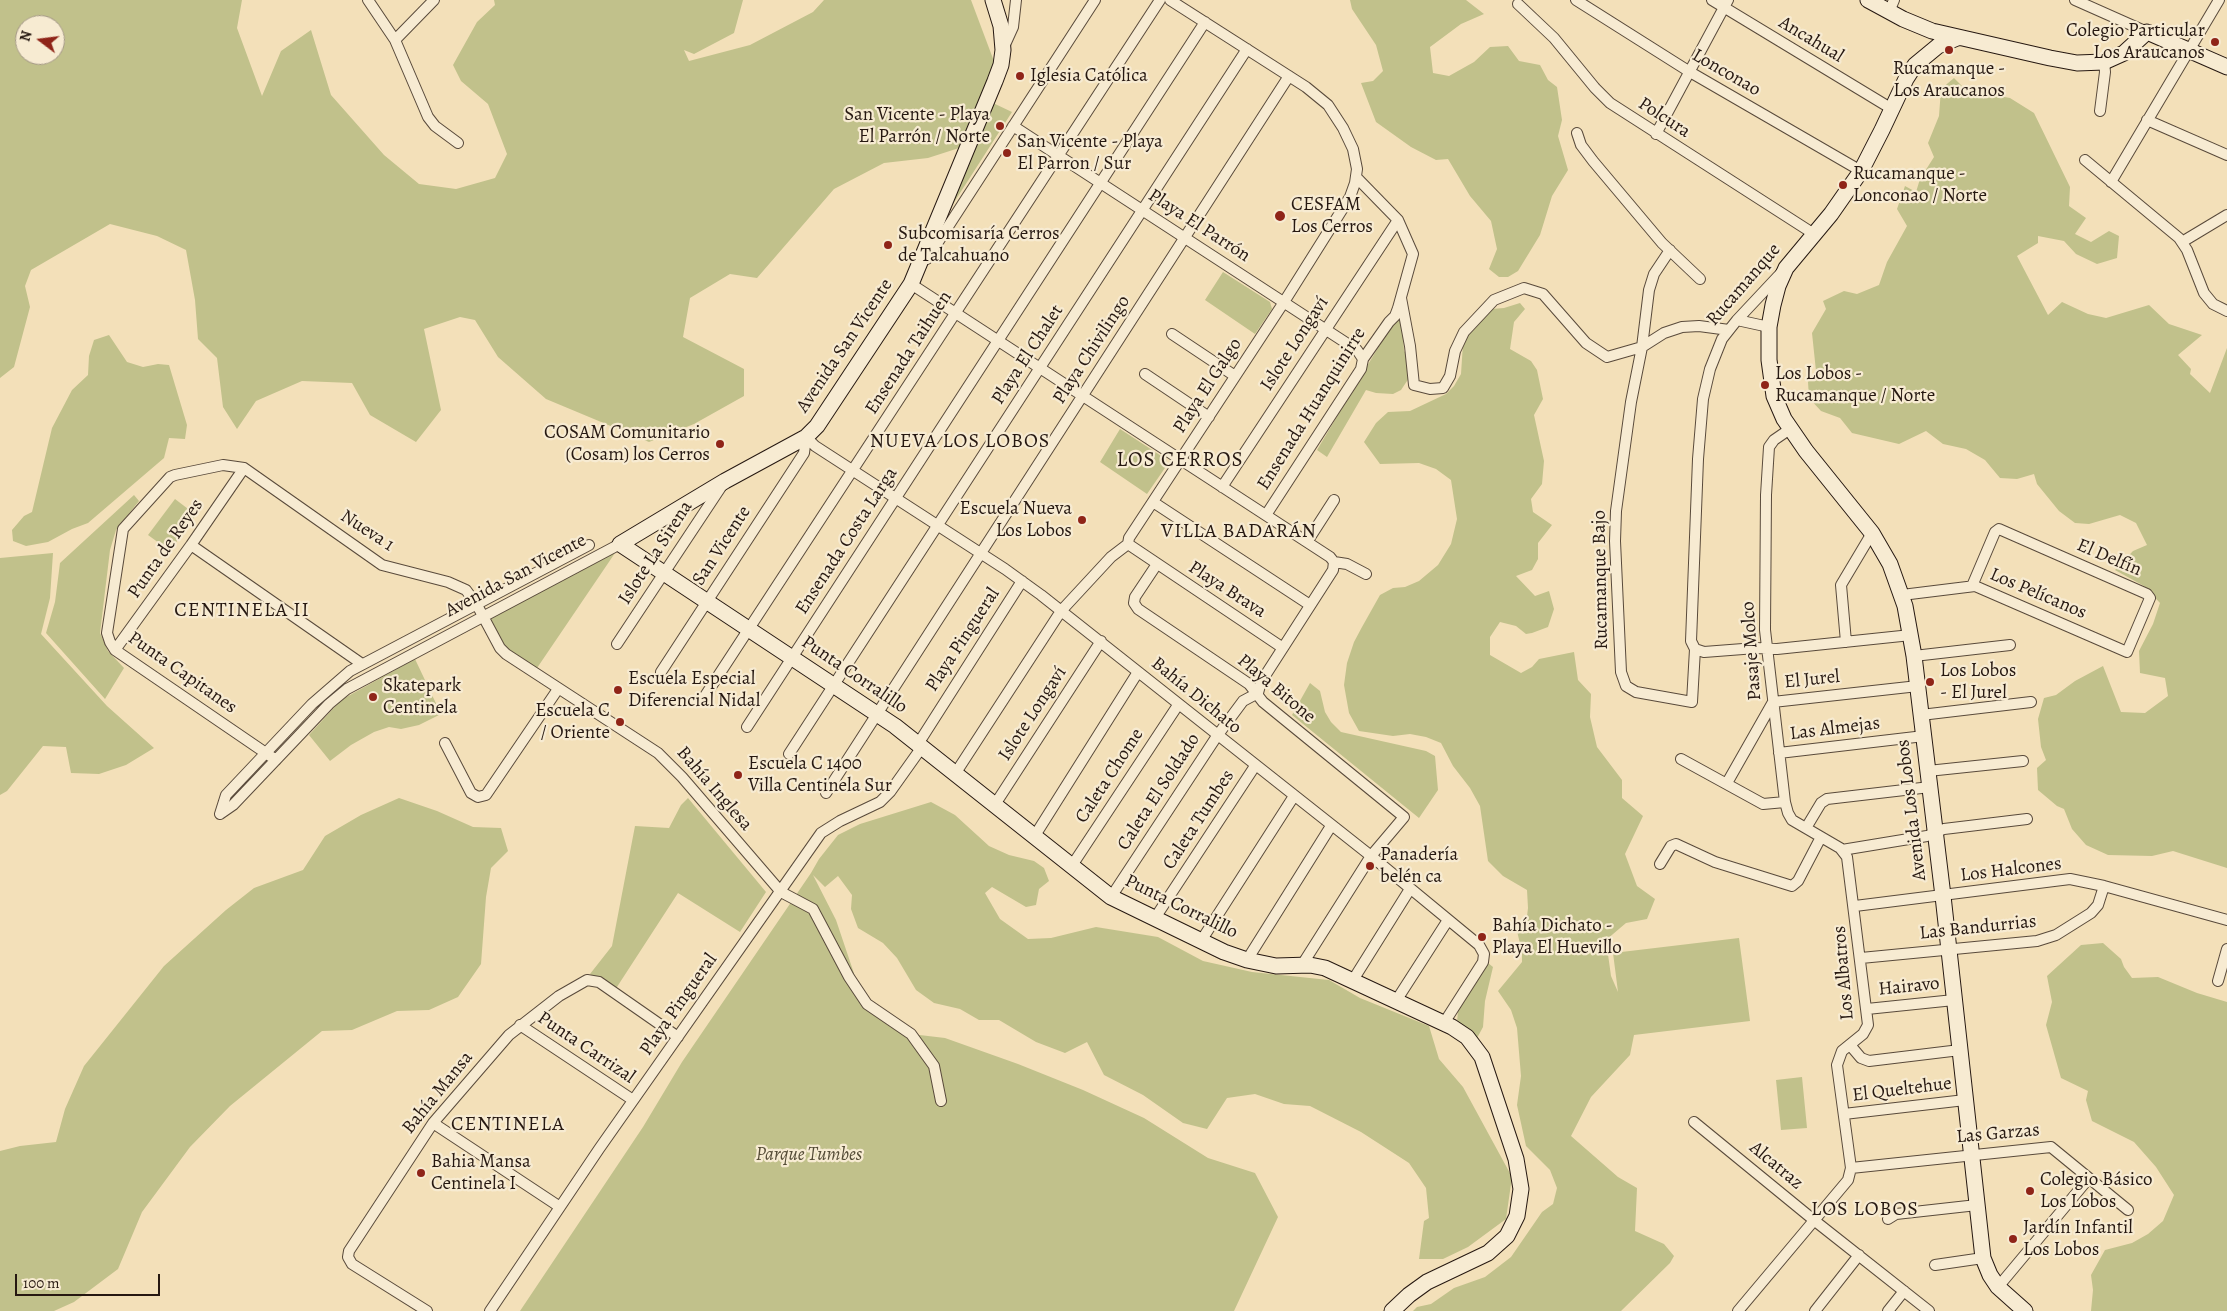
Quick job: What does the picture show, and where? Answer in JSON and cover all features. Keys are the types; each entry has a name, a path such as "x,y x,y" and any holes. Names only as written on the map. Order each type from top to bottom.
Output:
{"street":[{"path":"368,0 395,40 428,117 435,126 458,143"},
{"path":"395,40 434,0"},
{"path":"993,0 1001,26 1002,50 998,72 911,284 1332,558 1334,562 1347,564 1366,574"},
{"path":"1002,50 1013,26 1016,0"},
{"name":"Avenida San Vicente","path":"589,545 362,664 336,682 226,795 220,814 234,805 329,704 347,688 620,544 725,481 806,438 816,426 911,284 1095,0"},
{"name":"Ensenada Taihuen","path":"703,700 1160,0"},
{"path":"1170,0 1289,76 1316,94 1328,105 1337,117 1353,149 1357,178 1398,220"},
{"name":"Lonconao","path":"1576,0 1690,72 1861,171"},
{"name":"Ancahual","path":"1712,0 1726,4 1892,109"},
{"path":"1868,0 1892,6 1918,25 1957,38 2066,61 2104,62 2124,53 2147,32"},
{"path":"2075,0 2227,68"},
{"path":"2111,182 2219,0"},
{"name":"Polcura","path":"1518,4 1569,54 1602,95 1656,134 1814,234"},
{"path":"1656,134 1726,4"},
{"name":"Ensenada Costa Larga","path":"747,727 1205,22"},
{"name":"Rucamanque","path":"1692,702 1695,649 1691,641 1701,419 1711,364 1717,349 1729,330 1786,268 1831,214 1861,171 1906,79 1915,65 1938,46 1957,38"},
{"name":"Playa El Chalet","path":"789,754 1247,50"},
{"path":"2100,111 2105,72 2104,62"},
{"name":"Playa Chivilingo","path":"826,794 1289,76"},
{"path":"2147,120 2227,155"},
{"name":"Playa El Parrón","path":"1013,126 1357,350 1363,359"},
{"name":"Rucamanque","path":"1577,133 1583,149 1670,250 1700,279"},
{"path":"2085,160 2182,242 2204,293 2213,304 2227,311"},
{"name":"Playa El Galgo","path":"955,774 1061,611 1111,557 1128,544 1129,538 1284,302 1350,196 1357,178"},
{"path":"2182,242 2227,215"},
{"name":"Ensenada Huanquinirre","path":"1266,515 1361,369 1363,359 1395,316 1413,254 1398,220"},
{"name":"Islote Longaví","path":"1222,487 1398,220"},
{"path":"1642,347 1651,282 1670,250"},
{"name":"Avenida Los Lobos","path":"1786,268 1775,295 1769,328 1769,360 1778,408 1790,429 1872,534 1890,564 1902,595 1911,635 1918,686 1983,1258 1990,1275 1998,1287 2025,1311"},
{"path":"1401,298 1410,346 1414,385 1430,389 1443,388 1450,376 1455,351 1464,332 1494,300 1524,288 1543,294 1586,343 1607,358 1642,347 1664,333 1682,327 1698,326 1729,330"},
{"path":"1737,320 1769,328"},
{"path":"1172,334 1236,376"},
{"name":"Rucamanque Bajo","path":"1642,347 1631,402 1616,511 1615,556 1621,672 1624,683 1632,691 1692,702"},
{"path":"1145,374 1209,417"},
{"name":"Pasaje Molco","path":"1790,429 1772,442 1768,450 1765,630 1785,802 1790,817 1842,850"},
{"name":"Bahía Dichato","path":"806,438 815,446 1022,581 1101,641 1178,705 1371,856 1479,945 1483,951 1484,958 1444,1023"},
{"name":"San Vicente","path":"660,672 804,453 806,438"},
{"name":"Punta Capitanes","path":"244,468 223,465 170,477 123,529 107,632 115,650 276,760"},
{"name":"Punta de Reyes","path":"115,650 191,546 244,468"},
{"name":"Nueva 1","path":"244,468 382,565 460,586 466,590 477,605"},
{"name":"Islote La Sirena","path":"617,644 725,481"},
{"path":"1307,542 1334,500"},
{"path":"1153,502 1310,606"},
{"name":"El Delfín","path":"1972,586 1997,530 2149,595 2150,600 2127,652"},
{"path":"1846,642 1841,585 1872,534"},
{"name":"Punta Corralillo","path":"620,544 878,714 1112,896 1201,941 1247,960 1276,966 1302,965 1325,968 1444,1023 1467,1037 1482,1057 1519,1170 1520,1208 1510,1232 1492,1250 1470,1263 1427,1282 1408,1295 1392,1311"},
{"name":"Playa Brava","path":"1128,544 1283,648"},
{"path":"191,546 362,664"},
{"name":"Caleta El Soldado","path":"1112,896 1217,736 1244,701 1258,693 1261,682 1333,570 1334,562"},
{"name":"Playa Bitone","path":"1156,564 1135,597 1135,606 1249,684 1258,693 1263,702 1404,817 1371,856"},
{"name":"Playa Pingueral","path":"490,1311 633,1100 821,833 840,821 880,802 890,792 1022,581"},
{"name":"Los Pelícanos","path":"1902,595 1972,586 2127,652"},
{"name":"Bahía Inglesa","path":"477,605 500,648 506,654 668,761 781,892 813,910 849,977 867,1004 911,1034 934,1066 941,1101"},
{"path":"1695,649 1704,652 1767,649 1911,635"},
{"name":"Islote Longaví","path":"994,806 1101,641"},
{"path":"1914,656 2010,645"},
{"path":"1034,837 1138,672"},
{"name":"El Jurel","path":"1726,783 1773,702 1918,686"},
{"path":"445,743 471,794 478,797 486,795 558,689"},
{"path":"1921,715 2032,702"},
{"name":"Caleta Chome","path":"1071,866 1178,705"},
{"name":"Las Almejas","path":"1780,753 1924,736"},
{"path":"1681,759 1763,804 1785,802"},
{"path":"1806,828 1821,803 1828,799 2023,761"},
{"name":"Caleta Tumbes","path":"1155,918 1255,766"},
{"path":"1201,941 1294,796"},
{"path":"1842,850 1927,836 1944,829 2027,819"},
{"path":"1247,960 1331,826"},
{"path":"1660,864 1671,846 1676,844 1715,862 1792,886 1798,881 1821,837"},
{"name":"Los Albatros","path":"1842,850 1848,859 1867,1009 1866,1030 1842,1052 1837,1065 1851,1168"},
{"path":"1302,965 1371,856"},
{"name":"Los Halcones","path":"1855,906 2070,879 2104,886 2227,920"},
{"name":"Las Bandurrias","path":"1861,958 1963,950 2037,941 2050,937 2091,913 2098,905 2104,886"},
{"path":"1352,980 1410,889"},
{"path":"1396,1001 1448,920"},
{"path":"2218,981 2227,949"},
{"name":"Bahía Mansa","path":"427,1311 352,1264 348,1257 349,1251 433,1123 490,1056 520,1025 559,996 587,980 599,982 678,1037"},
{"name":"Hairavo","path":"1867,1009 1954,1000"},
{"name":"Punta Carrizal","path":"520,1025 633,1100"},
{"path":"1850,1045 1861,1058 1869,1061 1960,1050"},
{"name":"El Queltehue","path":"1844,1114 1965,1100"},
{"name":"Alcatraz","path":"1694,1122 1929,1311"},
{"path":"433,1123 560,1207"},
{"name":"Las Garzas","path":"1851,1168 2051,1147 2128,1210"},
{"path":"1734,1310 1815,1221 1846,1183 1851,1168"},
{"path":"1998,1287 2089,1178"},
{"path":"1888,1219 1896,1214 1977,1204"},
{"path":"1815,1311 1859,1255"},
{"path":"1935,1265 1983,1258"},
{"path":"1888,1311 1904,1291"}],"green space":[{"path":"0,0 242,0 237,28 262,96 281,51 311,30 331,95 384,155 419,184 456,189 495,178 507,154 488,104 461,81 453,65 477,22 495,5 494,0 743,0 734,33 694,54 684,50 689,61 750,45 813,12 824,0 971,0 998,72 959,148 928,158 884,163 834,189 757,278 730,274 690,298 683,337 744,369 744,396 694,424 649,442 546,399 498,357 475,320 460,317 424,329 441,410 416,442 370,415 352,383 302,381 256,401 237,429 223,407 217,358 198,339 195,300 186,250 157,236 110,224 31,270 25,286 30,307 14,367 0,378"},
{"path":"1350,0 1466,0 1484,14 1461,24 1430,47 1433,73 1449,76 1474,62 1490,47 1508,46 1519,61 1540,65 1548,80 1557,87 1562,120 1558,136 1568,170 1552,196 1540,235 1518,271 1508,277 1499,277 1489,269 1497,249 1491,221 1470,196 1448,159 1436,160 1411,147 1376,122 1361,83 1373,81 1383,71 1376,45 1352,9"},
{"path":"1954,78 1966,90 2010,98 2034,113 2070,187 2069,206 2086,218 2075,234 2091,242 2109,231 2119,236 2117,258 2097,264 2076,254 2064,241 2038,236 2038,243 2017,256 2048,315 2062,302 2088,314 2106,318 2149,305 2169,324 2202,335 2178,355 2191,369 2190,374 2210,393 2227,348 2227,868 2173,851 2152,856 2108,855 2086,845 2072,829 2064,809 2057,806 2038,790 2037,768 2046,760 2041,747 2038,719 2044,698 2056,695 2075,681 2103,666 2121,712 2145,713 2168,696 2165,678 2140,673 2139,651 2153,624 2160,603 2144,586 2115,570 2133,551 2147,545 2136,523 2120,515 2089,524 2075,523 2059,511 2037,484 2034,474 2017,479 2000,478 1985,460 1966,449 1943,444 1926,431 1899,444 1852,433 1840,418 1821,411 1809,398 1808,382 1816,371 1812,333 1826,309 1823,301 1844,291 1857,294 1879,285 1887,262 1907,226 1897,209 1905,186 1916,192 1920,179 1934,157 1928,143 1939,116 1941,89"},
{"path":"993,103 1012,112 944,218"},
{"path":"1223,272 1270,302 1272,309 1255,334 1205,300"},
{"path":"1520,303 1525,309 1514,322 1510,349 1531,361 1537,370 1543,399 1534,415 1544,461 1542,484 1531,499 1533,512 1552,525 1538,543 1538,559 1532,570 1516,576 1535,596 1549,591 1554,609 1548,627 1532,633 1526,634 1516,626 1500,622 1490,637 1490,655 1521,673 1532,667 1539,659 1574,652 1578,680 1591,694 1590,717 1597,747 1622,780 1622,798 1643,816 1625,854 1637,886 1655,899 1647,919 1626,923 1606,940 1611,976 1618,992 1613,953 1739,938 1750,1021 1634,1035 1630,1055 1591,1097 1571,1136 1618,1177 1637,1188 1635,1231 1664,1244 1674,1256 1670,1263 1621,1311 1413,1311 1417,1307 1431,1304 1454,1288 1485,1277 1511,1257 1542,1212 1553,1204 1557,1188 1550,1170 1526,1146 1517,1105 1521,1076 1517,1028 1511,1010 1498,991 1522,962 1522,952 1517,931 1526,925 1528,908 1527,890 1503,876 1488,861 1480,806 1470,788 1453,766 1441,743 1426,737 1410,734 1393,736 1359,731 1349,713 1344,685 1347,663 1354,642 1362,627 1380,595 1393,588 1405,587 1419,581 1438,565 1451,544 1457,519 1451,480 1436,469 1419,463 1380,464 1364,442 1376,423 1388,412 1410,411 1446,394 1454,386 1461,374 1464,328 1491,309 1504,308"},
{"path":"1398,320 1401,322 1403,332 1409,378 1401,390 1393,394 1376,393 1366,390 1327,457 1317,450 1394,321"},
{"path":"109,335 127,362 143,367 158,364 169,365 187,425 185,439 169,438 164,458 88,523 48,542 26,546 13,541 12,530 24,516 32,512 52,428 72,390 88,375 89,356 94,340"},
{"path":"1120,429 1166,459 1167,465 1147,494 1100,462"},
{"path":"134,495 139,501 116,530 110,550 100,633 108,651 124,668 105,699 46,633 55,602 60,563"},
{"path":"175,499 196,515 170,551 148,535"},
{"path":"53,553 50,598 41,634 107,706 154,748 126,765 99,774 71,773 66,747 43,746 7,791 0,795 0,558"},
{"path":"615,553 535,671 501,647 487,619"},
{"path":"415,659 441,714 419,725 401,729 389,727 374,732 351,745 330,761 309,735 341,700"},
{"path":"1310,683 1320,691 1325,712 1331,722 1341,732 1426,751 1435,756 1438,790 1419,818 1292,715"},
{"path":"399,798 437,811 473,827 501,828 508,851 491,868 486,897 481,964 458,997 429,1010 397,1011 352,1030 322,1031 230,1106 190,1147 142,1212 118,1269 74,1302 54,1311 0,1311 0,1151 20,1146 56,1142 65,1109 84,1066 164,966 226,910 254,888 303,870 325,836 361,815"},
{"path":"688,798 766,892 740,932 678,893 615,990 590,974 612,946 635,826 669,828 681,805"},
{"name":"Parque Tumbes","path":"931,802 955,815 989,846 1009,855 1034,861 1044,868 1049,881 1039,889 1036,905 1026,907 992,887 985,893 1000,919 1028,939 1051,938 1096,927 1158,937 1203,961 1252,972 1329,980 1360,998 1429,1026 1439,1059 1463,1087 1512,1177 1506,1219 1468,1247 1443,1259 1419,1259 1424,1221 1429,1218 1426,1188 1409,1163 1361,1132 1310,1106 1284,1104 1255,1094 1227,1098 1207,1129 1183,1123 1143,1095 1104,1075 1087,1042 1065,1053 1036,1042 999,1020 979,1020 960,1009 934,1003 916,990 897,958 883,943 858,928 851,909 852,895 838,876 825,887 813,875 836,920 865,1006 911,1034 945,1038 1083,1090 1144,1118 1208,1158 1255,1173 1278,1217 1234,1311 520,1311 643,1127 682,1062 819,859 838,835 860,824"},
{"path":"2103,943 2121,959 2132,978 2158,977 2197,993 2227,1002 2227,1311 2091,1311 2093,1290 2091,1275 2105,1250 2132,1243 2148,1234 2163,1221 2174,1195 2156,1167 2134,1142 2092,1121 2086,1100 2088,1091 2061,1078 2046,1025 2052,1002 2047,976 2081,945"},
{"path":"1488,963 1493,967 1485,1001 1483,1027 1476,1040 1457,1023 1458,1010"},
{"path":"1802,1077 1807,1128 1781,1130 1776,1080"}],"place":[{"name":"Colegio Particular Los Araucanos","path":"2215,42"},
{"name":"Rucamanque - Los Araucanos","path":"1949,50"},
{"name":"Iglesia Católica","path":"1020,76"},
{"name":"San Vicente - Playa El Parrón / Norte","path":"1000,126"},
{"name":"San Vicente - Playa El Parron / Sur","path":"1007,153"},
{"name":"Rucamanque - Lonconao / Norte","path":"1843,185"},
{"name":"CESFAM Los Cerros","path":"1280,216"},
{"name":"Subcomisaría Cerros de Talcahuano","path":"888,245"},
{"name":"Los Lobos - Rucamanque / Norte","path":"1765,385"},
{"name":"COSAM Comunitario (Cosam) los Cerros","path":"720,444"},
{"name":"Escuela Nueva Los Lobos","path":"1082,520"},
{"name":"Los Lobos - El Jurel","path":"1930,682"},
{"name":"Escuela Especial Diferencial Nidal","path":"618,690"},
{"name":"Skatepark Centinela","path":"373,697"},
{"name":"Escuela C / Oriente","path":"620,722"},
{"name":"Escuela C 1400 Villa Centinela Sur","path":"738,775"},
{"name":"Panadería belén ca","path":"1370,866"},
{"name":"Bahía Dichato - Playa El Huevillo","path":"1482,937"},
{"name":"Bahia Mansa Centinela I","path":"421,1173"},
{"name":"Colegio Básico Los Lobos","path":"2030,1191"},
{"name":"Jardín Infantil Los Lobos","path":"2013,1239"}],"district":[{"name":"NUEVA LOS LOBOS","path":"960,442"},
{"name":"LOS CERROS","path":"1180,461"},
{"name":"VILLA BADARÁN","path":"1239,532"},
{"name":"CENTINELA II","path":"242,611"},
{"name":"CENTINELA","path":"508,1125"},
{"name":"LOS LOBOS","path":"1865,1210"}]}
